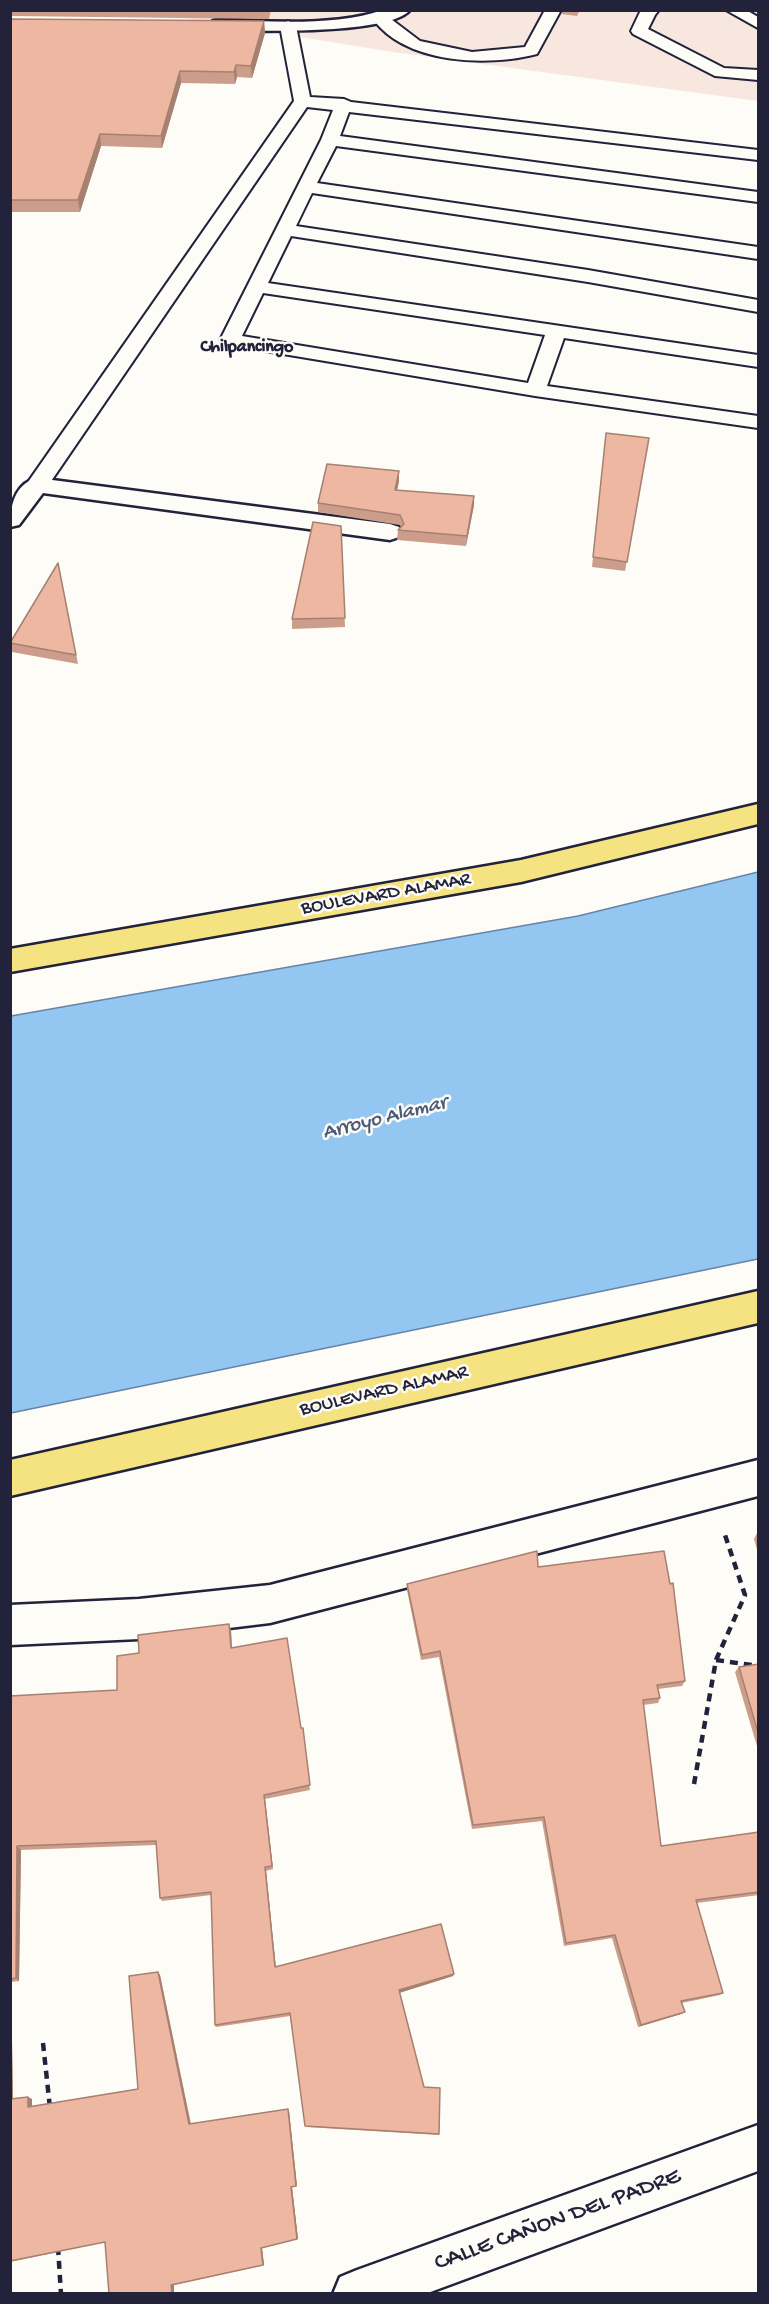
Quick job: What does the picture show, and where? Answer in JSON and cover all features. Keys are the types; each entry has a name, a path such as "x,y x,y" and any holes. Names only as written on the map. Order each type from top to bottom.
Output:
{"highway":[{"name":"BOULEVARD ALAMAR","path":"10,961 521,871 759,814"},
{"name":"BOULEVARD ALAMAR","path":"10,1478 759,1307"}],"street":[{"path":"207,25 288,26 381,19 402,10"},
{"path":"12,515 37,485 390,532"},
{"path":"10,1625 139,1619 270,1604 759,1478"},
{"name":"CALLE CAÑON DEL PADRE","path":"357,2294 759,2148"}],"lane":[{"path":"381,19 415,45 472,57 531,51 553,10"},
{"path":"652,10 648,12 639,31 721,73 759,75"},
{"path":"733,10 759,23"},
{"path":"37,485 302,101 288,26"},
{"path":"302,101 344,104 759,155"},
{"path":"344,104 330,140 230,340 535,390 759,422"},
{"path":"330,140 759,197"},
{"path":"307,187 759,253"},
{"path":"285,230 588,276 759,306"},
{"path":"258,287 759,361"},
{"path":"535,390 557,331"}],"path":[{"path":"694,1784 716,1660 745,1595 710,1491"},
{"path":"716,1660 759,1666"},
{"path":"43,2043 50,2111"},
{"path":"58,2236 61,2294"}],"shaded area":[{"path":"152,10 758,11 758,101 393,52 151,13"}],"water":[{"name":"Arroyo Alamar","path":"758,872 758,1259 11,1413 11,1016 578,916"}],"building":[{"path":"10,19 264,21 251,66 236,65 234,72 180,71 161,136 100,134 78,200 10,200"},
{"path":"606,433 649,438 627,562 593,557"},
{"path":"327,464 399,471 395,490 474,496 467,536 398,530 404,524 400,515 318,503"},
{"path":"313,522 341,526 345,618 292,619"},
{"path":"58,563 76,655 10,643"},
{"path":"537,1551 538,1567 664,1551 670,1584 673,1583 685,1681 657,1685 660,1698 643,1700 661,1846 759,1832 759,1892 696,1900 723,1993 681,2001 685,2012 641,2025 615,1935 566,1943 544,1817 473,1825 440,1651 422,1655 407,1584"},
{"path":"229,1624 231,1648 287,1638 301,1728 303,1728 310,1785 264,1795 272,1866 265,1867 275,1967 441,1924 454,1974 399,1990 424,2087 440,2088 439,2134 305,2126 290,2013 215,2025 211,1892 160,1898 156,1841 17,1846 16,1978 10,1979 10,1696 117,1690 117,1656 139,1653 138,1635"},
{"path":"759,1664 759,1736 739,1667"},
{"path":"158,1972 189,2124 288,2109 296,2186 291,2187 297,2239 261,2248 263,2265 171,2285 172,2294 109,2294 105,2242 10,2261 10,2099 28,2097 28,2107 138,2089 129,1976"}],"district":[{"name":"Chilpancingo","path":"247,348"}]}
